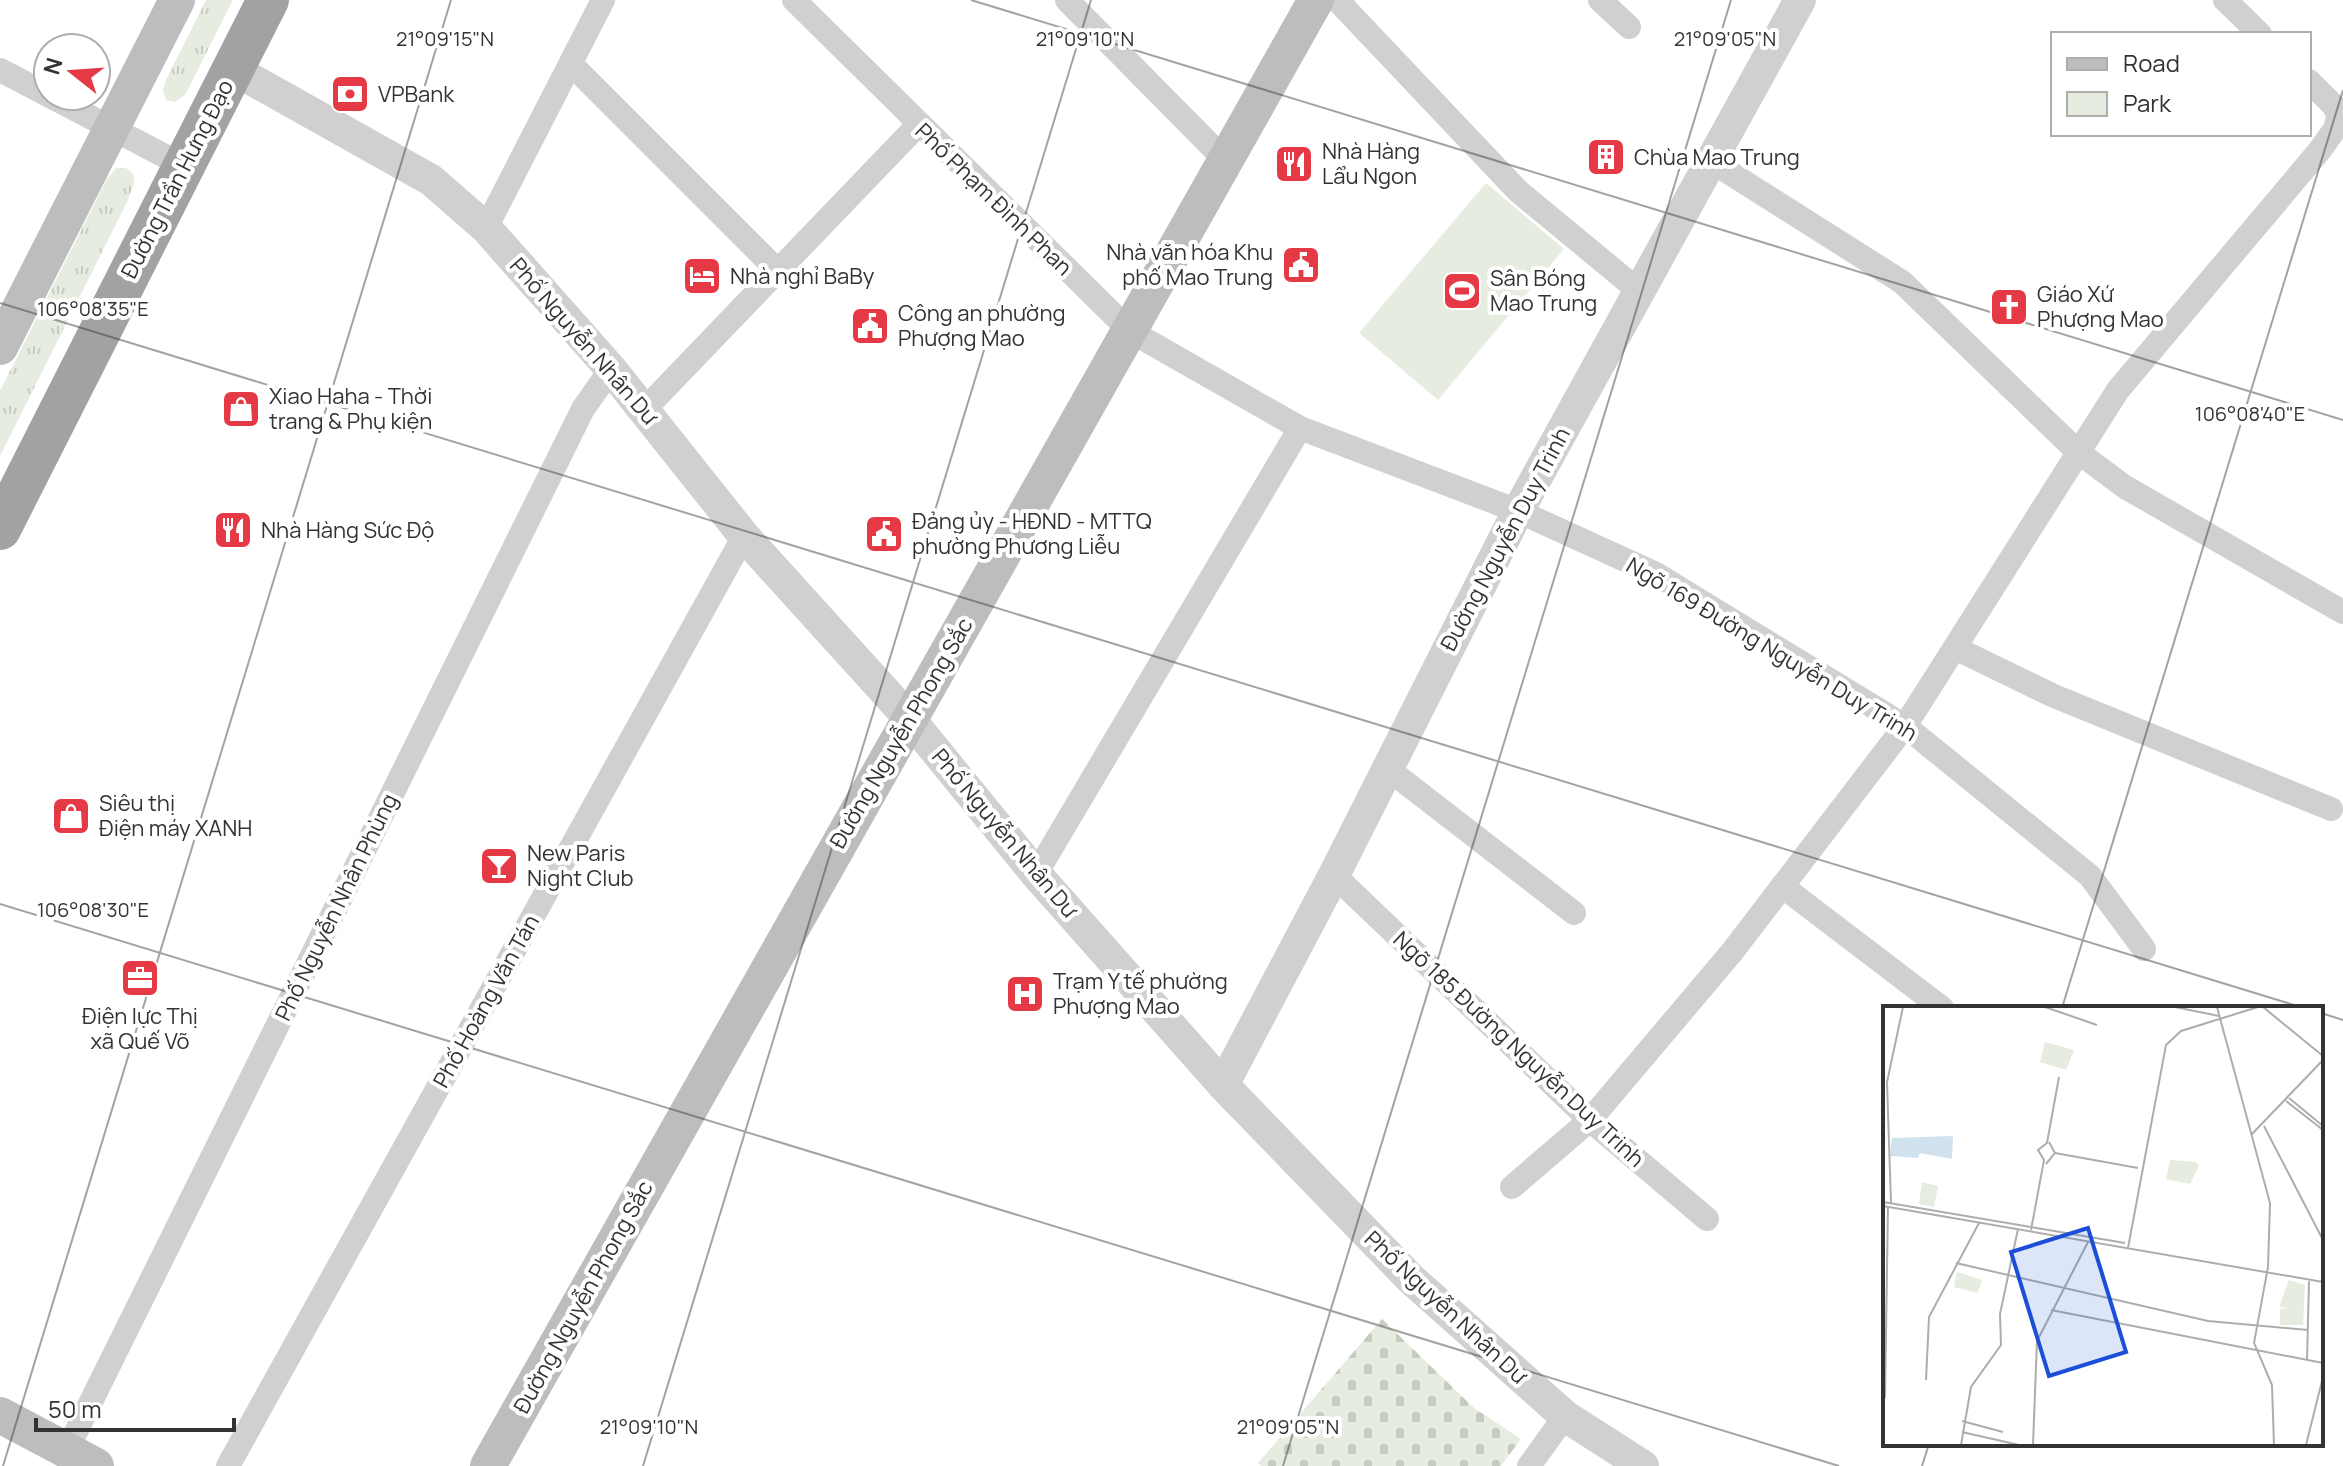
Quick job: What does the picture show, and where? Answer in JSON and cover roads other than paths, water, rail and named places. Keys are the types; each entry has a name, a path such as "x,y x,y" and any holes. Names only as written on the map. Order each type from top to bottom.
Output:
{"highway":[{"name":"Đường Trần Hưng Đạo","path":"0,529 268,0"}],"main road":[{"path":"0,347 177,0"},
{"name":"Đường Nguyễn Phong Sắc","path":"488,1466 1316,0"},
{"path":"0,1415 82,1458"}],"street":[{"path":"486,228 603,0"},
{"name":"Phố Phạm Đình Phan","path":"794,0 1130,331 1300,428 1518,511"},
{"path":"1067,0 1225,160"},
{"path":"1337,0 1518,191 1639,291"},
{"path":"1600,0 1629,27"},
{"name":"Đường Nguyễn Duy Trinh","path":"1223,1085 1334,875 1518,511 1800,0"},
{"path":"2225,0 2258,32"},
{"path":"571,64 778,271"},
{"name":"Phố Nguyễn Nhân Dư","path":"233,69 431,180 486,228 611,369 744,536 909,718 1036,874 1223,1085 1410,1278 1565,1416 1643,1466"},
{"path":"0,70 184,166"},
{"path":"1512,1187 1590,1120 1732,952 1905,726 2118,390 2335,129 2337,109 2311,83"},
{"path":"644,410 918,125"},
{"path":"1711,161 1902,282 2078,452 2125,487 2343,612"},
{"name":"Phố Nguyễn Nhân Phùng","path":"82,1458 575,423 611,369"},
{"path":"1036,874 1300,428"},
{"name":"Ngõ 169 Đường Nguyễn Duy Trinh","path":"1518,511 1656,574 1905,726 2090,876 2144,949"},
{"name":"Phố Hoàng Văn Tán","path":"228,1466 744,536"},
{"path":"1955,648 2054,696 2331,809"},
{"path":"1388,769 1574,913"},
{"name":"Ngõ 185 Đường Nguyễn Duy Trinh","path":"1334,875 1590,1120 1707,1219"},
{"path":"1782,886 1939,1006"},
{"path":"1529,1466 1565,1416"}],"place":[{"name":"VPBank","path":"350,94"},
{"name":"Chùa Mao Trung","path":"1606,157"},
{"name":"Nhà Hàng Lẩu Ngon","path":"1294,164"},
{"name":"Nhà văn hóa Khu phố Mao Trung","path":"1301,265"},
{"name":"Nhà nghỉ BaBy","path":"702,276"},
{"name":"Sân Bóng Mao Trung","path":"1462,291"},
{"name":"Giáo Xứ Phượng Mao","path":"2009,307"},
{"name":"Công an phường Phượng Mao","path":"870,326"},
{"name":"Xiao Haha - Thời trang & Phụ kiện","path":"241,409"},
{"name":"Nhà Hàng Sức Độ","path":"233,530"},
{"name":"Đảng ủy - HĐND - MTTQ phường Phương Liễu","path":"884,534"},
{"name":"Siêu thị Điện máy XANH","path":"71,816"},
{"name":"New Paris Night Club","path":"499,866"},
{"name":"Điện lực Thị xã Quế Võ","path":"140,978"},
{"name":"Trạm Y tế phường Phượng Mao","path":"1025,994"}]}
